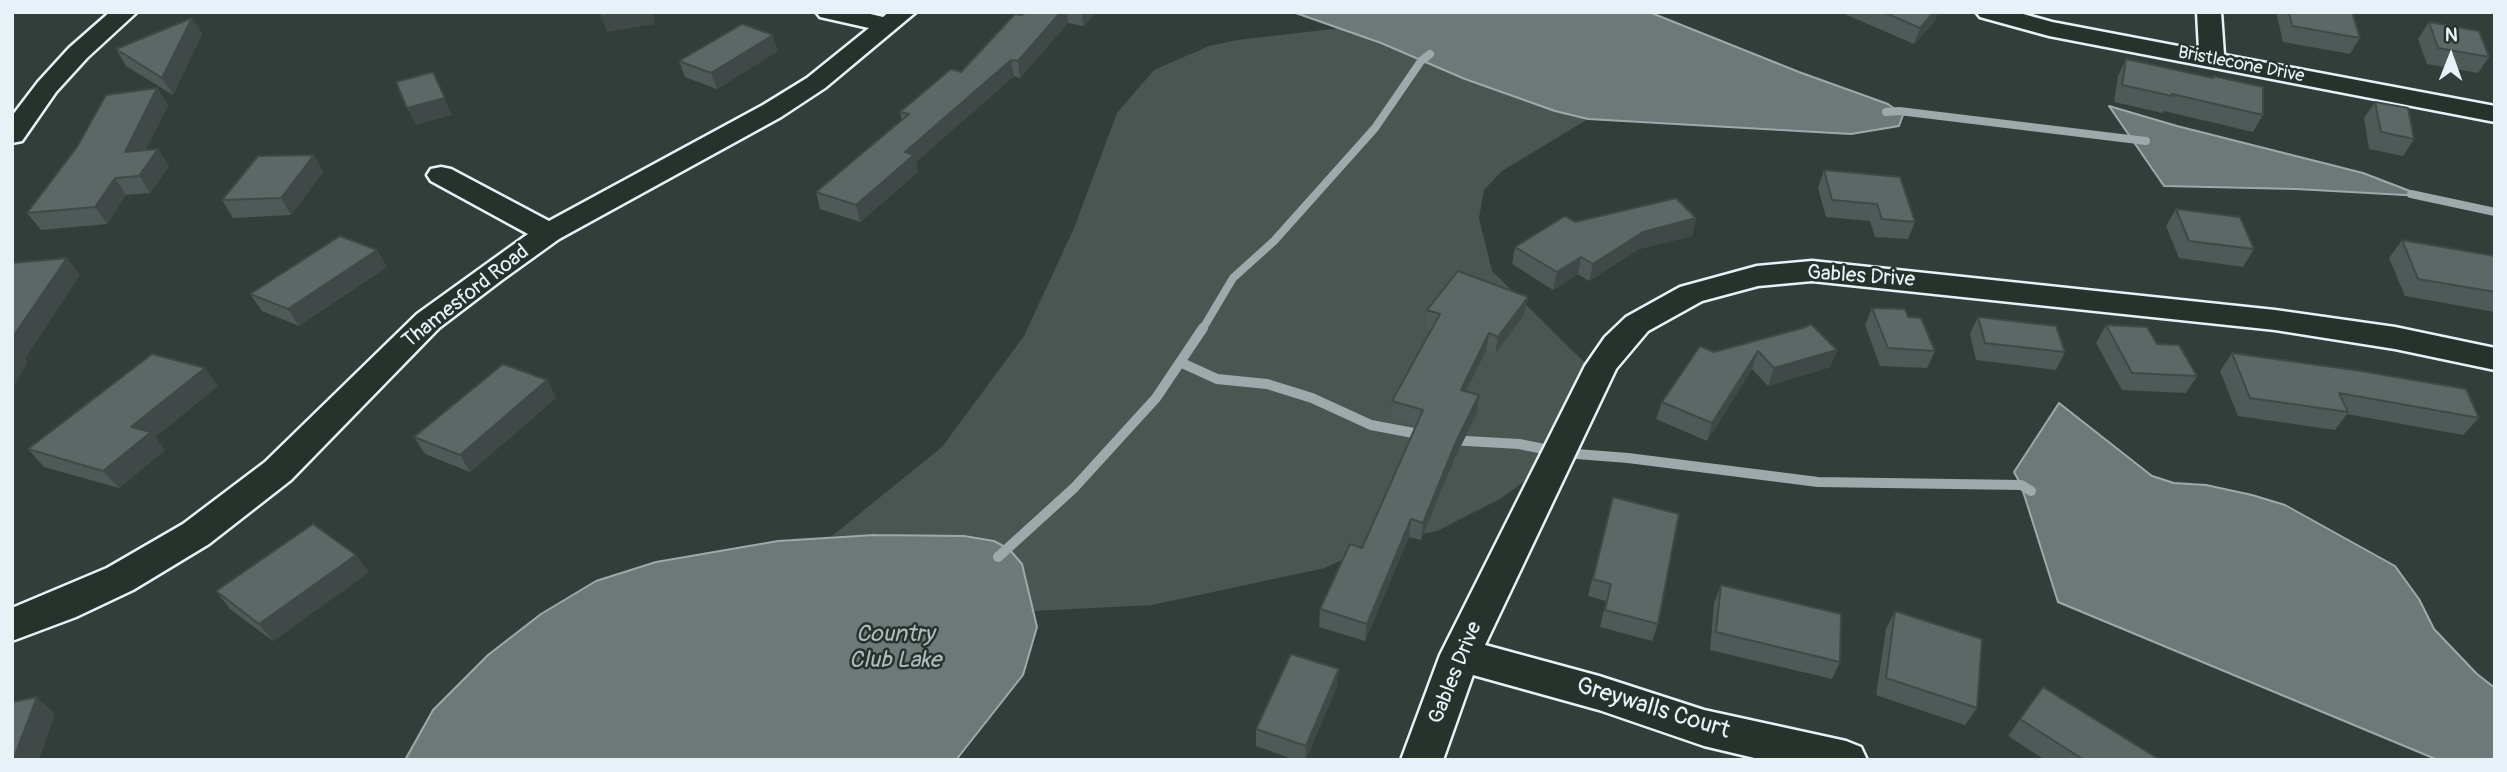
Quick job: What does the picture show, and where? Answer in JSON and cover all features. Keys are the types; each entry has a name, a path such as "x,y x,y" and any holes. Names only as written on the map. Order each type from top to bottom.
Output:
{"street":[{"path":"12,135 47,87 78,53 125,12"},
{"path":"828,12 895,19"},
{"name":"Bristlecone Drive","path":"1988,12 2049,29 2495,114"},
{"path":"2209,12 2212,59"},
{"name":"Thamesford Road","path":"12,625 62,606 120,579 196,534 278,471 428,321 549,233 772,111 816,83 895,19"},
{"path":"442,175 549,233"},
{"name":"Gables Drive","path":"1422,760 1460,655 1609,355 1637,324 1662,307 1723,283 1757,276 1812,271 1844,274 2275,320 2395,338 2495,359"},
{"name":"Greywalls Court","path":"1460,655 1599,692 1704,727 1846,760"}],"shaded area":[{"path":"1341,28 1465,79 1555,111 1588,119 1502,171 1484,190 1479,218 1492,271 1585,363 1599,398 1564,453 1500,499 1437,531 1375,544 1325,568 1152,605 1033,611 1022,564 874,535 832,536 942,447 1024,336 1074,228 1117,113 1154,70 1209,46 1237,40"}],"water":[{"path":"1293,12 1649,12 1799,72 1888,104 1903,115 1899,126 1851,134 1588,119 1555,111 1465,79 1381,43"},
{"path":"2109,106 2363,173 2423,196 2164,186"},
{"path":"2059,403 2152,476 2174,483 2206,485 2252,495 2285,505 2395,566 2419,599 2434,629 2477,674 2495,688 2495,760 2438,760 2058,602 2021,485 2014,472"},
{"name":"Country Club Lake","path":"874,535 964,536 994,541 1009,549 1022,564 1037,627 1023,675 956,760 405,760 433,710 488,655 541,614 596,581 656,562 778,541"}],"building":[{"path":"601,12 625,12 601,16"},
{"path":"1026,12 1061,12 1018,61 1011,60 905,152 914,155 856,205 816,192 909,114 900,112 951,69 961,72 1015,14 1022,15"},
{"path":"1883,12 1934,12 1920,28"},
{"path":"2289,12 2352,12 2360,38 2292,26"},
{"path":"192,18 162,78 116,49"},
{"path":"2429,22 2479,31 2489,57 2438,48"},
{"path":"742,24 773,35 711,73 679,61"},
{"path":"2126,59 2263,87 2263,115 2122,85"},
{"path":"433,72 445,98 407,108 396,82"},
{"path":"157,88 125,152 158,149 139,176 115,178 95,207 27,213 77,147 106,95"},
{"path":"2375,102 2408,108 2414,139 2381,132"},
{"path":"314,155 281,198 222,200 258,156"},
{"path":"1824,170 1900,177 1915,222 1882,219 1877,204 1832,200"},
{"path":"1676,198 1696,218 1643,232 1593,264 1581,257 1557,272 1515,247 1565,216 1575,222"},
{"path":"2176,209 2240,217 2254,249 2189,241"},
{"path":"340,236 377,250 288,309 250,294"},
{"path":"2402,240 2495,256 2495,292 2418,279"},
{"path":"67,258 12,338 12,263"},
{"path":"1458,271 1528,297 1498,337 1489,333 1461,390 1479,395 1456,442 1423,523 1411,519 1367,624 1320,609 1350,544 1362,548 1423,410 1392,401 1440,314 1427,310"},
{"path":"1872,308 1905,309 1908,317 1921,318 1935,351 1888,348"},
{"path":"1978,317 2056,326 2065,352 1985,343"},
{"path":"1811,324 1837,350 1774,368 1758,351 1712,423 1662,402 1700,346 1714,352"},
{"path":"2106,325 2147,327 2157,344 2179,345 2197,376 2132,373"},
{"path":"2232,353 2466,389 2479,418 2339,393 2348,412 2250,398"},
{"path":"152,354 205,368 131,427 151,432 103,471 28,449"},
{"path":"503,364 547,380 460,455 414,437"},
{"path":"1613,497 1679,514 1658,624 1605,610 1611,584 1593,579"},
{"path":"313,524 356,555 259,624 216,591"},
{"path":"1721,585 1841,614 1840,662 1716,632"},
{"path":"1895,611 1982,639 1977,708 1886,678"},
{"path":"1291,654 1339,669 1306,746 1256,729"},
{"path":"2043,687 2157,758 2156,760 2084,760 2020,719"},
{"path":"37,697 13,760 12,760 12,702"}],"waterway":[{"path":"1202,330 1233,278 1274,241 1375,128 1421,61 1430,54"},
{"path":"1886,112 1899,111 2146,141"},
{"path":"2411,194 2495,212"},
{"path":"998,557 1074,488 1156,398 1203,328"},
{"path":"1182,363 1217,379 1267,384 1312,398 1371,425 1424,435"},
{"path":"1449,440 1519,444 1564,453 1628,458 1818,482 2021,485 2031,491"}]}
